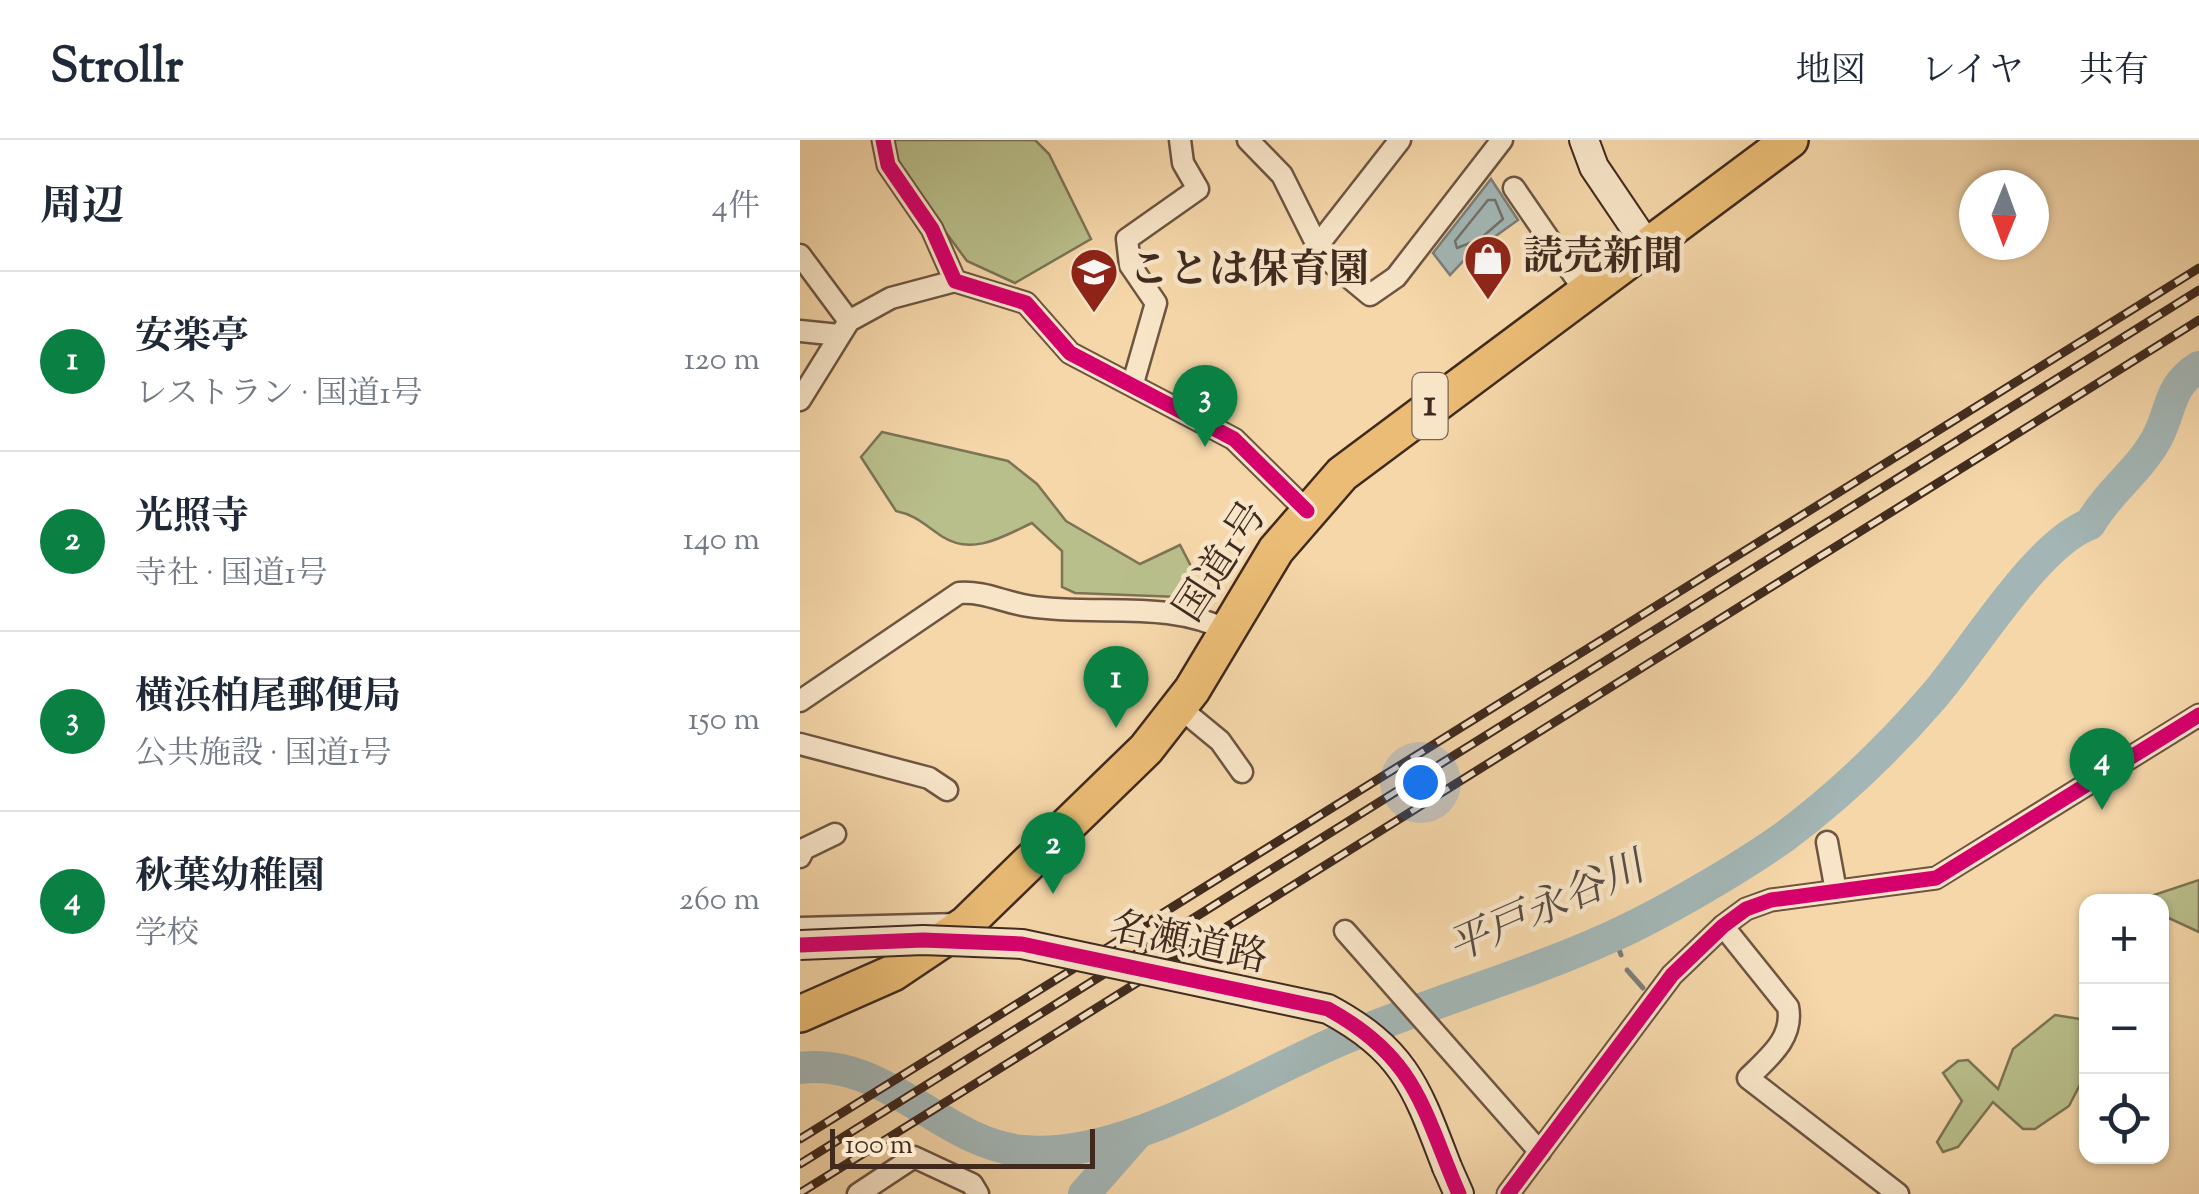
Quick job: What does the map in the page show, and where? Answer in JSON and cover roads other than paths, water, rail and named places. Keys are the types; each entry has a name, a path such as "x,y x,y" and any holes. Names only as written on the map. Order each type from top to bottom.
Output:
{"highway":[{"name":"国道1号","path":"800,1014 893,973 966,924 1146,749 1180,708 1276,550 1342,474 1790,140"}],"street":[{"path":"883,140 888,165 932,229 956,281"},
{"path":"1133,384 1156,303 1130,265 1127,239 1198,189 1183,164 1180,140"},
{"path":"1248,140 1282,175 1322,255 1370,295 1396,278 1502,140"},
{"path":"1584,140 1594,167 1646,244"},
{"path":"1318,246 1388,144"},
{"path":"1514,188 1584,290"},
{"path":"800,255 844,328"},
{"path":"800,400 844,328 890,298 956,281 1026,303 1070,353 1234,439 1307,511"},
{"path":"800,330 844,328"},
{"path":"800,701 959,593 979,592 1028,606 1074,611 1188,613 1229,631"},
{"path":"1180,708 1220,741 1242,772"},
{"path":"1508,1194 1658,991 1744,904 1936,878 2199,714"},
{"path":"800,744 929,778 947,790"},
{"path":"800,858 804,849 835,834"},
{"path":"1827,842 1836,891"},
{"path":"800,928 966,924"},
{"path":"1722,926 1788,1007 1790,1019 1780,1044 1748,1078 1898,1194"},
{"path":"1346,931 1397,994 1540,1152"},
{"name":"名瀬道路","path":"800,945 924,940 1022,944 1328,1009 1360,1026 1394,1055 1424,1106 1459,1194"},
{"path":"858,1194 914,1157 972,1184 978,1194"}],"water":[{"path":"1491,179 1518,220 1468,256 1450,275 1433,253"}],"waterway":[{"name":"平戸永谷川","path":"800,1068 830,1068 859,1075 993,1145 1023,1151 1061,1151 1141,1131 1336,1042 1633,927 1784,837 1881,753 1933,697 2027,575 2069,535 2090,524 2150,450 2176,390 2199,367"},
{"path":"1614,936 1621,955"},
{"path":"1627,970 1643,988"},
{"path":"1084,1194 1137,1134"}],"railway":[{"path":"800,1139 2199,268"},
{"path":"800,1164 2199,290"},
{"path":"800,1193 2199,320"}],"place":[{"name":"読売新聞","path":"1488,302"},
{"name":"ことは保育園","path":"1094,314"},
{"name":"横浜柏尾郵便局","path":"1205,447"},
{"name":"安楽亭","path":"1116,728"},
{"name":"秋葉幼稚園","path":"2102,810"},
{"name":"光照寺","path":"1053,894"}]}
